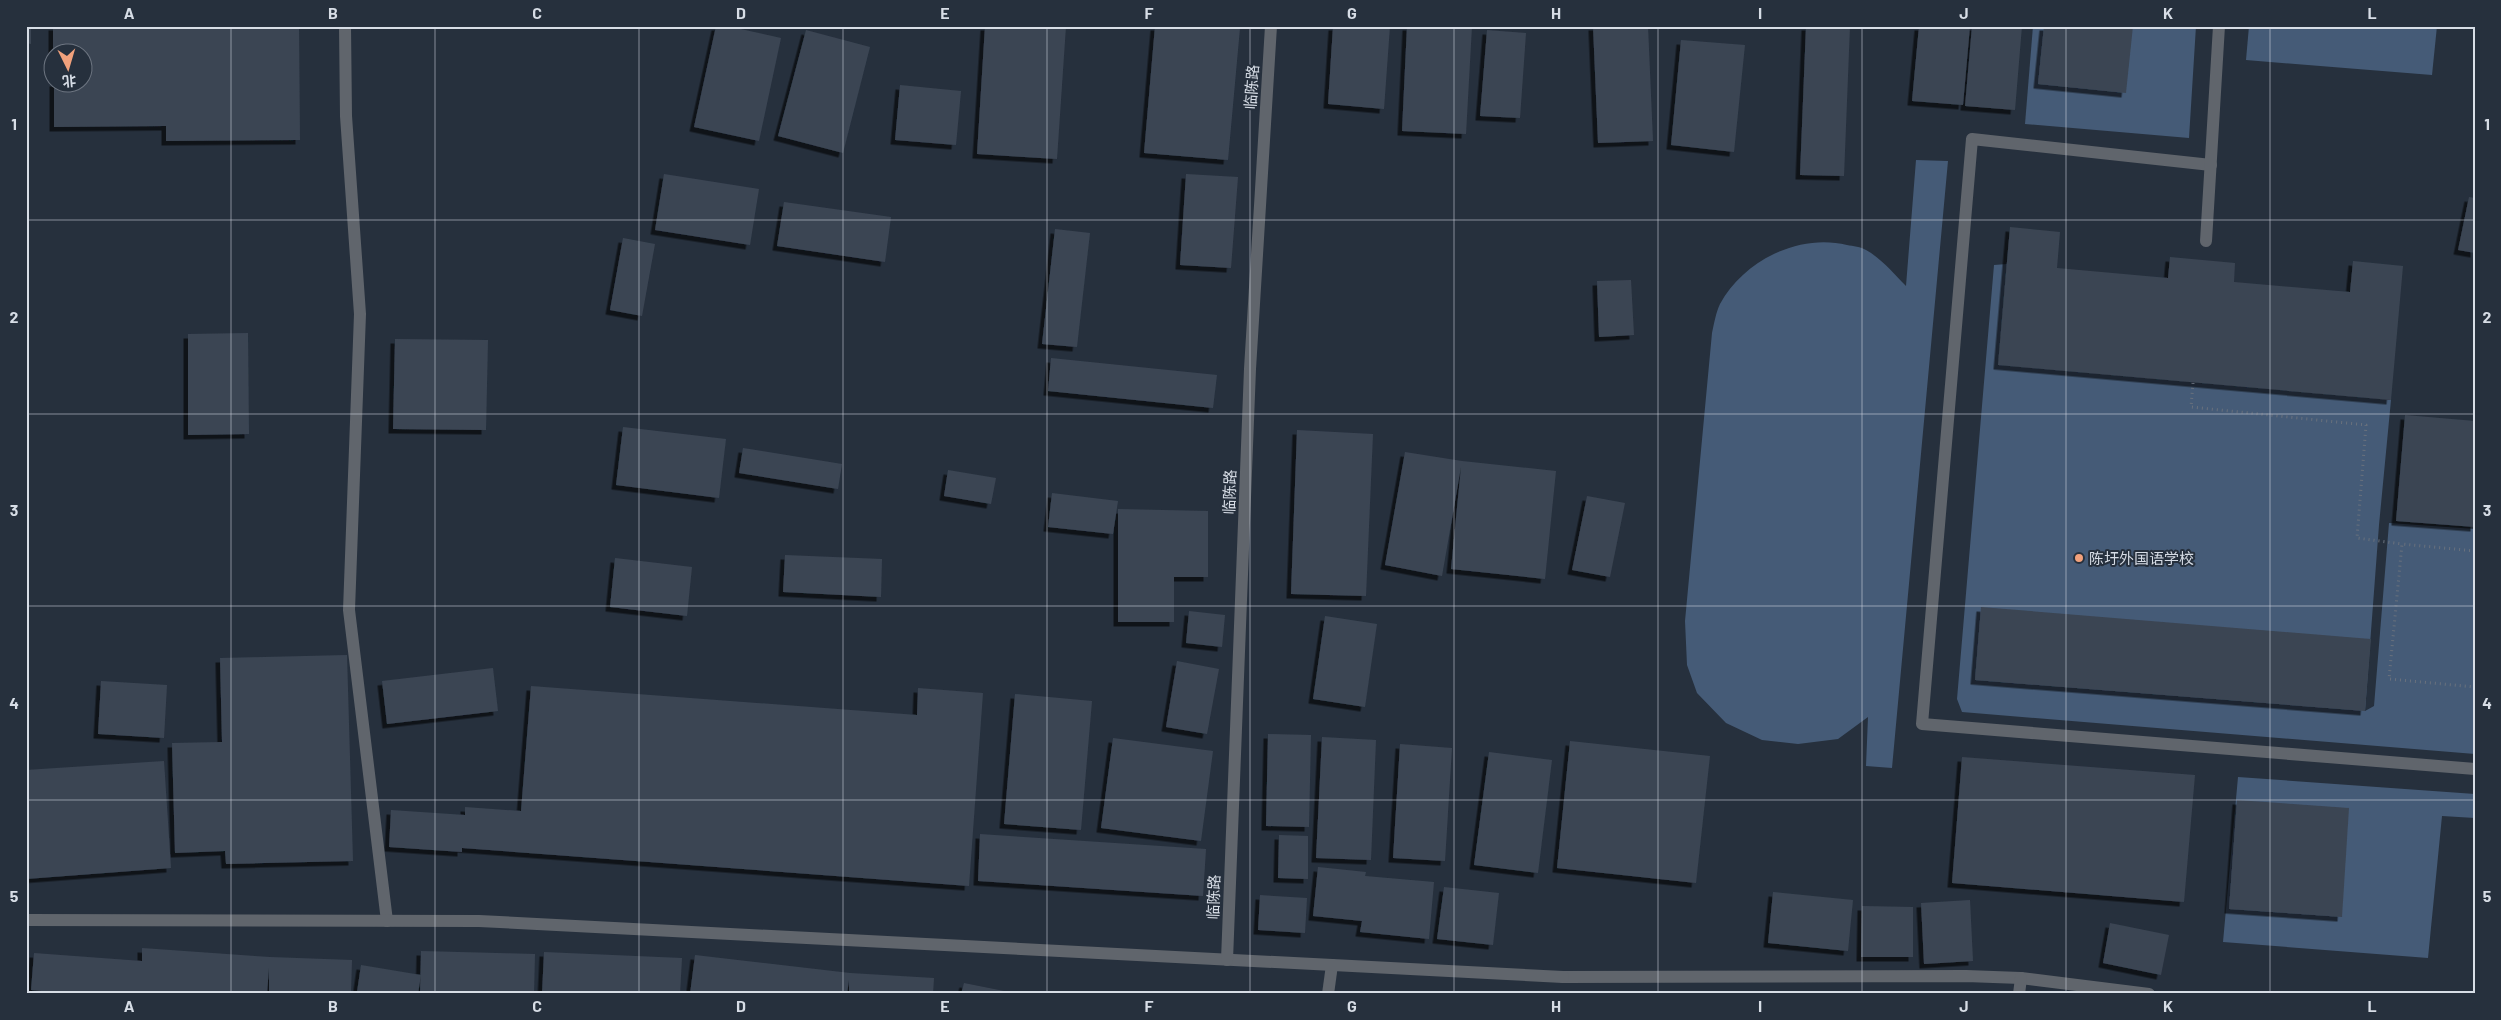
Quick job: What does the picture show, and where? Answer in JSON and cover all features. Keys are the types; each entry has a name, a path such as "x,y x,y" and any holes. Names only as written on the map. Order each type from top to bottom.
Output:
{"street":[{"path":"345,26 346,116 360,314 349,610 387,921"},
{"name":"临陈路","path":"1227,960 1250,369 1271,26"},
{"path":"2206,241 2220,26"},
{"path":"2211,165 1972,139 1922,724 2475,769"},
{"path":"26,920 479,921 1563,977 1966,976 2021,978 2150,994"},
{"path":"1328,994 1332,965"},
{"path":"2019,994 2021,978"}],"path":[{"path":"2193,383 2191,407 2366,425 2357,538 2475,551"},
{"path":"2402,544 2389,679 2475,687"}],"shaded area":[{"path":"2033,26 2196,26 2189,138 2025,124"},
{"path":"2249,26 2437,26 2432,75 2246,60"},
{"path":"1916,160 1948,161 1892,768 1866,766 1868,717 1838,739 1798,744 1762,740 1726,723 1697,693 1687,665 1685,621 1712,333 1720,304 1730,288 1758,263 1792,247 1811,243 1829,242 1864,249 1882,262 1906,286"},
{"path":"2007,264 1998,365 2391,400 2379,525 2365,711 2374,706 2389,523 2475,529 2475,754 1962,712 1957,699 1994,265"},
{"path":"2238,777 2475,794 2475,818 2442,816 2428,958 2223,942"}],"building":[{"path":"26,26 31,26 31,44 26,43"},
{"path":"53,26 299,26 300,140 166,141 166,126 54,127 54,92 92,92 92,42 53,42"},
{"path":"716,26 727,26 781,38 759,141 694,127"},
{"path":"985,26 1066,26 1057,159 977,154"},
{"path":"1155,26 1240,28 1228,160 1144,153"},
{"path":"1333,26 1390,26 1384,109 1328,104"},
{"path":"1407,26 1472,26 1466,134 1402,131"},
{"path":"1593,26 1648,26 1653,141 1598,143"},
{"path":"1806,26 1850,26 1844,176 1800,175"},
{"path":"1919,26 1970,26 1963,105 1912,101"},
{"path":"1972,26 2022,26 2015,110 1965,106"},
{"path":"2044,26 2133,26 2126,93 2038,84"},
{"path":"806,30 870,47 843,153 778,136"},
{"path":"1487,30 1526,33 1520,118 1480,116"},
{"path":"1681,40 1745,45 1734,152 1671,145"},
{"path":"900,85 961,91 956,145 895,140"},
{"path":"664,174 759,189 750,245 655,230"},
{"path":"1186,174 1238,177 1231,268 1180,265"},
{"path":"2469,197 2475,198 2475,253 2458,250"},
{"path":"784,202 891,217 885,262 777,246"},
{"path":"2010,227 2060,232 2057,268 2168,278 2170,257 2235,263 2234,282 2350,292 2353,261 2403,266 2391,400 1998,365"},
{"path":"1055,229 1090,233 1077,347 1042,344"},
{"path":"623,238 655,244 642,316 610,310"},
{"path":"1631,280 1634,335 1599,337 1597,281"},
{"path":"248,333 249,434 188,435 188,334"},
{"path":"395,339 488,340 486,430 393,429"},
{"path":"1051,358 1217,375 1213,408 1048,391"},
{"path":"2405,415 2475,421 2475,527 2396,521"},
{"path":"623,427 726,439 719,498 616,485"},
{"path":"1297,430 1373,434 1366,596 1291,594"},
{"path":"743,448 842,464 838,489 739,473"},
{"path":"1405,452 1462,461 1556,471 1545,579 1451,569 1461,467 1442,576 1385,565"},
{"path":"948,470 996,478 991,504 944,496"},
{"path":"1052,493 1118,501 1113,534 1048,527"},
{"path":"1587,496 1625,503 1610,577 1572,570"},
{"path":"1118,509 1208,511 1208,577 1174,577 1174,622 1118,622"},
{"path":"785,555 882,559 881,597 783,592"},
{"path":"615,558 692,567 687,616 610,607"},
{"path":"1981,607 2371,639 2365,711 1975,680"},
{"path":"1189,611 1225,615 1222,647 1186,643"},
{"path":"1325,616 1377,624 1365,707 1313,699"},
{"path":"347,655 353,861 226,864 225,851 175,853 172,743 222,742 220,658"},
{"path":"1177,661 1219,669 1207,734 1166,727"},
{"path":"493,668 498,711 387,724 382,681"},
{"path":"101,681 167,685 164,738 98,734"},
{"path":"531,686 917,715 918,688 983,693 969,886 462,848 462,852 389,847 391,810 465,815 465,807 521,811"},
{"path":"1015,694 1092,701 1081,830 1004,824"},
{"path":"1268,734 1311,735 1309,827 1266,826"},
{"path":"1322,737 1376,740 1371,860 1316,858"},
{"path":"1113,738 1213,751 1201,841 1101,828"},
{"path":"1570,741 1710,756 1696,883 1557,868"},
{"path":"1400,744 1452,748 1445,861 1393,858"},
{"path":"1489,752 1552,760 1538,873 1474,865"},
{"path":"1962,757 2195,775 2184,902 1952,883"},
{"path":"164,761 171,868 26,879 26,770"},
{"path":"2237,800 2349,808 2342,917 2229,909"},
{"path":"980,834 1206,849 1203,896 978,881"},
{"path":"1279,835 1308,836 1308,879 1278,878"},
{"path":"1318,867 1366,872 1365,876 1434,882 1429,939 1360,932 1362,921 1313,916"},
{"path":"1444,887 1499,893 1493,945 1437,939"},
{"path":"1773,892 1853,900 1848,951 1768,943"},
{"path":"1260,895 1307,898 1305,933 1258,930"},
{"path":"1970,900 1973,961 1924,964 1921,903"},
{"path":"1862,906 1913,907 1913,957 1861,957"},
{"path":"2110,923 2169,935 2161,975 2103,963"},
{"path":"142,948 270,957 352,960 351,994 269,994 269,968 267,994 74,994 31,990 34,953 142,961"},
{"path":"421,951 535,954 534,994 420,994"},
{"path":"544,952 682,958 680,994 542,994"},
{"path":"695,955 850,973 934,978 933,994 849,994 849,980 847,994 690,994"},
{"path":"361,965 421,975 418,994 357,992"},
{"path":"964,983 1014,993 1014,994 961,994"}],"place":[{"name":"陈圩外国语学校","path":"2079,558"}]}
